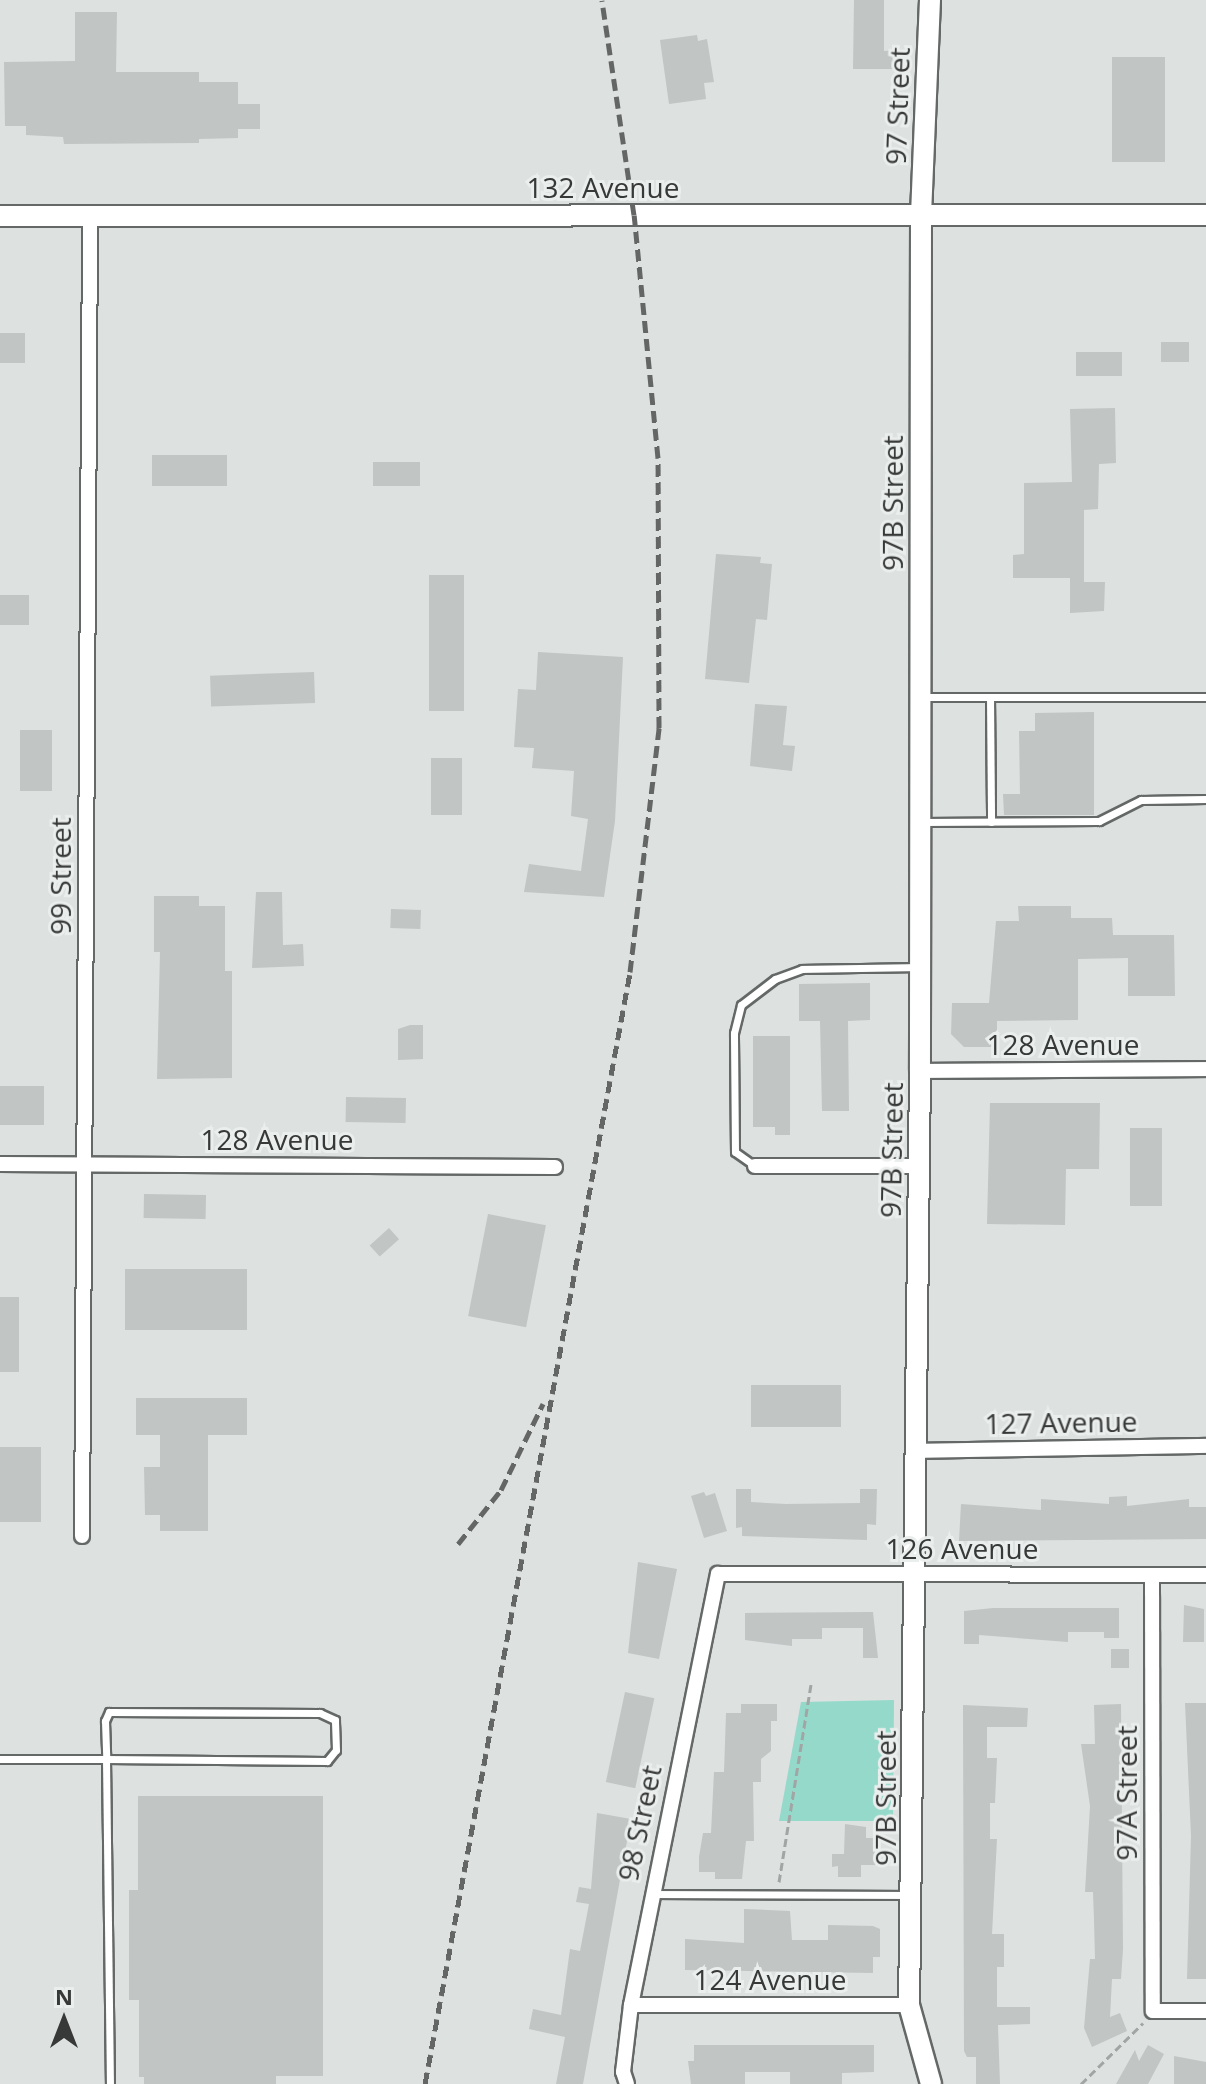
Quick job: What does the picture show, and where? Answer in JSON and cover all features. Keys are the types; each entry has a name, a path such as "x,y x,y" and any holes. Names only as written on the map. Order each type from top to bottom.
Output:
{"street":[{"name":"97 Street","path":"921,214 930,0"},
{"name":"97B Street","path":"921,214 920,1071 909,2005 931,2084"},
{"name":"132 Avenue","path":"0,216 1206,215"},
{"name":"99 Street","path":"82,1536 90,216"},
{"name":"128 Avenue","path":"920,1071 1206,1069"},
{"name":"128 Avenue","path":"0,1164 555,1167"},
{"path":"755,1166 918,1166"},
{"name":"127 Avenue","path":"917,1451 1206,1446"},
{"name":"126 Avenue","path":"718,1574 1206,1575"},
{"name":"98 Street","path":"627,2084 623,2072 631,2005 718,1574"},
{"name":"97A Street","path":"1152,1575 1153,2011"},
{"name":"124 Avenue","path":"631,2005 909,2005"},
{"path":"1153,2011 1206,2011"}],"lane":[{"path":"920,697 1206,697"},
{"path":"990,697 991,822"},
{"path":"920,822 1099,821 1141,800 1206,799"},
{"path":"755,1166 735,1152 734,1033 741,1005 775,979 802,969 920,967"},
{"path":"0,1759 106,1759 327,1761 336,1750 335,1720 320,1713 117,1709 105,1721 106,1759 110,2084"},
{"path":"651,1894 912,1895"}],"path":[{"path":"777,1894 811,1685"},
{"path":"1081,2084 1153,2011"}],"green space":[{"path":"894,1700 893,1821 779,1821 801,1702"}],"building":[{"path":"854,0 884,0 884,51 895,50 895,69 853,69"},
{"path":"75,12 117,12 116,72 199,72 199,82 238,82 238,104 260,104 260,129 238,129 238,138 199,139 199,143 64,144 63,137 26,135 26,126 5,126 4,62 75,61"},
{"path":"697,35 698,41 707,39 714,82 704,83 706,99 669,104 660,40"},
{"path":"1112,57 1165,57 1165,162 1112,162"},
{"path":"0,333 25,333 25,363 0,363"},
{"path":"1161,342 1189,342 1189,362 1161,362"},
{"path":"1076,352 1122,352 1122,376 1076,376"},
{"path":"1115,408 1116,463 1099,464 1098,509 1084,510 1084,582 1105,582 1104,611 1070,613 1070,578 1013,578 1013,555 1024,554 1024,483 1072,482 1070,409"},
{"path":"152,455 227,455 227,486 152,486"},
{"path":"373,462 420,462 420,486 373,486"},
{"path":"716,554 761,557 760,563 772,564 767,620 756,619 749,683 705,679"},
{"path":"429,575 464,575 464,711 429,711"},
{"path":"0,595 29,595 29,625 0,625"},
{"path":"538,652 623,657 615,821 604,897 524,892 529,864 581,871 588,819 571,816 574,771 532,768 534,748 514,747 518,689 536,690"},
{"path":"314,672 315,703 211,707 210,676"},
{"path":"755,704 787,706 783,745 795,746 792,771 750,766"},
{"path":"1094,712 1094,815 1004,815 1003,794 1020,794 1019,731 1035,731 1035,713"},
{"path":"20,730 52,730 52,791 20,791"},
{"path":"431,758 462,758 462,815 431,815"},
{"path":"256,892 282,892 283,945 303,944 304,966 252,968"},
{"path":"154,896 199,896 199,906 225,906 225,971 232,971 232,1078 157,1079 160,952 154,952"},
{"path":"1018,906 1071,906 1071,918 1112,918 1113,935 1174,935 1175,996 1128,996 1128,958 1078,959 1078,1020 997,1021 997,1047 964,1047 951,1034 952,1003 989,1003 996,921 1019,921"},
{"path":"391,909 421,910 420,929 390,928"},
{"path":"870,983 870,1020 848,1021 849,1111 822,1111 820,1021 799,1021 799,984"},
{"path":"423,1025 423,1059 398,1060 398,1029"},
{"path":"753,1036 790,1036 790,1135 775,1135 775,1127 753,1127"},
{"path":"0,1086 44,1086 44,1125 0,1125"},
{"path":"346,1097 406,1098 406,1123 346,1122"},
{"path":"990,1103 1100,1103 1099,1169 1066,1169 1065,1225 987,1224"},
{"path":"1130,1128 1162,1128 1162,1206 1130,1206"},
{"path":"144,1194 206,1195 206,1219 144,1218"},
{"path":"488,1214 546,1225 526,1327 468,1316"},
{"path":"389,1228 399,1239 380,1257 370,1245"},
{"path":"125,1269 247,1269 247,1330 125,1330"},
{"path":"0,1297 19,1297 19,1372 0,1372"},
{"path":"751,1385 841,1385 841,1427 751,1427"},
{"path":"136,1398 247,1398 247,1435 208,1435 208,1531 160,1531 160,1515 145,1515 144,1467 160,1467 160,1435 136,1435"},
{"path":"0,1447 41,1447 41,1522 0,1522"},
{"path":"736,1489 751,1489 751,1502 786,1504 860,1503 860,1489 877,1489 876,1525 867,1524 867,1540 742,1536 742,1527 736,1528"},
{"path":"704,1492 706,1496 715,1493 727,1531 704,1538 691,1496"},
{"path":"1127,1496 1127,1506 1189,1499 1189,1507 1206,1507 1206,1539 959,1541 961,1504 1041,1510 1041,1499 1109,1504 1109,1497"},
{"path":"638,1562 677,1569 659,1659 628,1653"},
{"path":"1184,1605 1204,1609 1204,1642 1183,1642"},
{"path":"993,1608 1119,1608 1119,1638 1104,1638 1104,1632 1068,1632 1068,1642 979,1635 979,1644 964,1644 964,1611"},
{"path":"873,1612 878,1658 863,1658 863,1628 822,1628 822,1639 792,1639 792,1646 745,1640 745,1613"},
{"path":"1111,1649 1129,1649 1129,1668 1111,1668"},
{"path":"625,1692 654,1698 635,1788 606,1782"},
{"path":"1185,1703 1206,1703 1206,1979 1187,1979 1191,1836"},
{"path":"741,1704 777,1704 777,1721 771,1721 771,1751 761,1759 761,1782 753,1782 754,1841 746,1841 742,1879 715,1879 715,1872 699,1872 699,1857 703,1833 711,1833 714,1772 724,1772 726,1713 741,1713"},
{"path":"1121,1704 1123,1949 1121,1979 1112,1979 1110,2017 1120,2013 1127,2031 1092,2047 1084,2028 1090,1959 1095,1959 1093,1892 1085,1892 1090,1806 1081,1744 1095,1744 1094,1705"},
{"path":"963,1705 1028,1708 1027,1727 987,1727 987,1758 997,1758 995,1803 990,1803 990,1839 997,1839 992,1934 1004,1934 1004,1967 997,1967 997,2007 1030,2007 1030,2024 998,2025 1000,2084 976,2084 976,2057 967,2057 964,2051"},
{"path":"138,1796 323,1796 323,2076 276,2076 276,2084 144,2084 144,2077 139,2077 139,2000 129,2000 129,1890 138,1890"},
{"path":"597,1813 631,1819 583,2084 556,2084 565,2037 529,2029 533,2009 561,2015 570,1949 580,1951 589,1904 576,1902 579,1887 591,1889"},
{"path":"845,1824 866,1827 866,1838 875,1838 875,1865 861,1865 861,1877 838,1877 838,1866 832,1867 832,1854 844,1854"},
{"path":"744,1909 790,1911 792,1940 828,1940 828,1925 873,1926 880,1929 880,1957 873,1957 873,1973 685,1970 685,1939 744,1943"},
{"path":"694,2045 874,2045 874,2072 842,2073 842,2084 790,2084 790,2072 745,2072 745,2084 691,2084 688,2061 694,2061"},
{"path":"1148,2045 1164,2054 1148,2084 1116,2084 1135,2050 1139,2061"},
{"path":"1174,2056 1206,2062 1206,2084 1174,2084"}],"railway":[{"path":"425,2084 630,972 659,728 658,458 634,215 602,0"},
{"path":"458,1544 501,1490 543,1404"}]}
